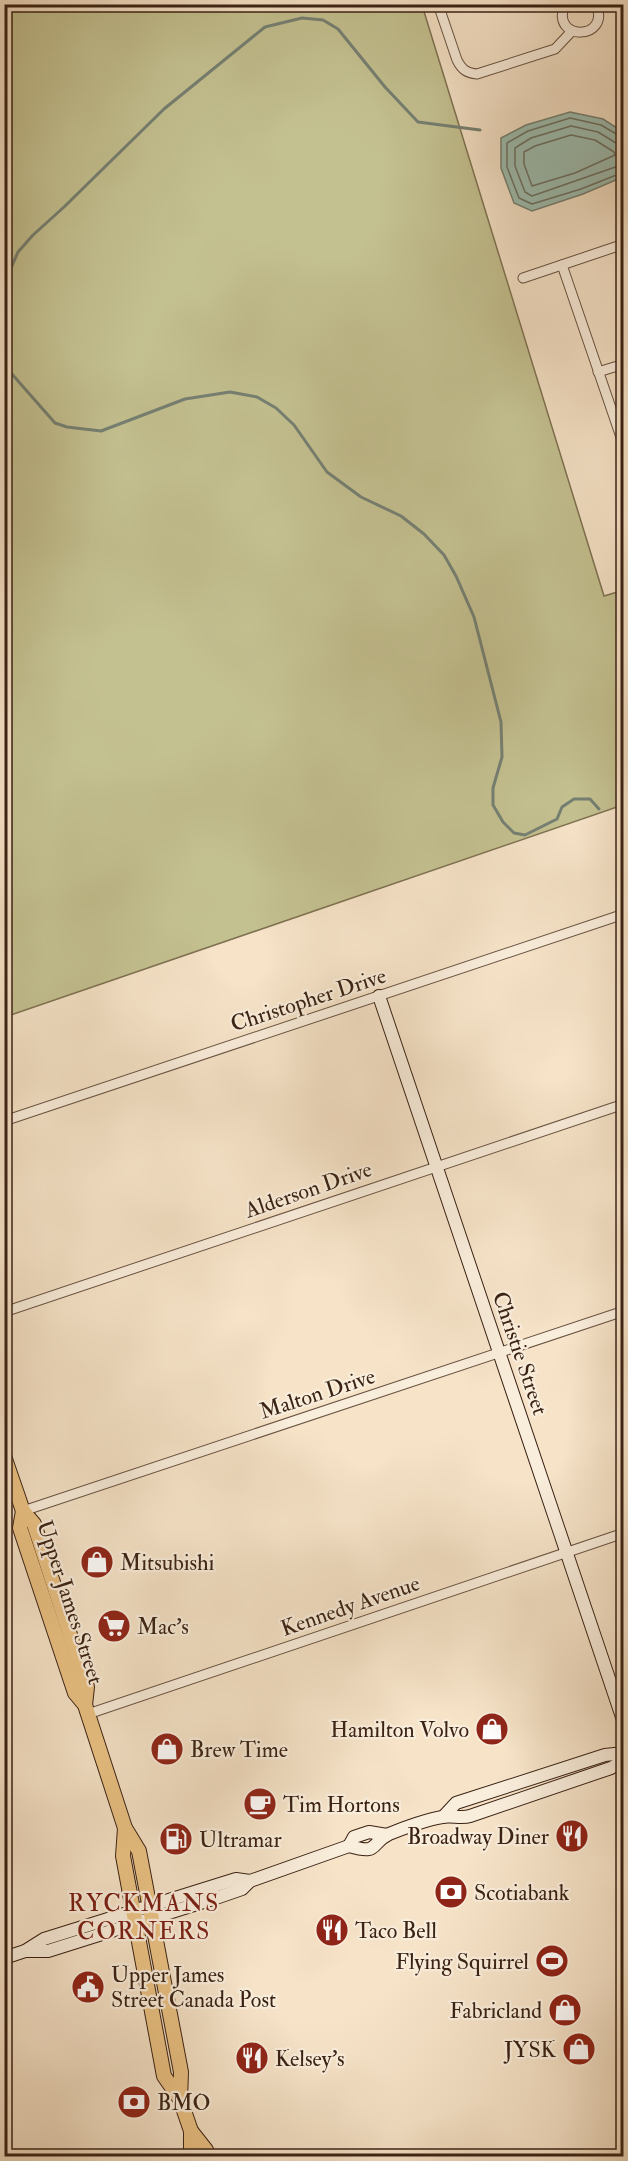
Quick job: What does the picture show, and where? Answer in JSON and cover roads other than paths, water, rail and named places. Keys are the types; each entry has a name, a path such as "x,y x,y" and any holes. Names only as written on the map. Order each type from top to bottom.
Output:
{"main road":[{"name":"Christie Street","path":"379,996 624,1723"},
{"name":"Upper James Street","path":"4,1456 23,1510 20,1528 75,1693 87,1709 125,1828 139,1851 181,2072 180,2099"},
{"path":"442,1817 456,1803 605,1755 624,1753"},
{"path":"4,1959 25,1951 44,1939 242,1888 250,1881 349,1846 364,1850 375,1848 387,1835 442,1817 464,1818 610,1768 624,1760"},
{"name":"Upper James Street","path":"125,1828 123,1856 157,2047 164,2076 180,2099 191,2131 192,2157"},
{"name":"Upper James Street","path":"191,2131 206,2150 208,2157"}],"street":[{"path":"438,4 457,60 460,66 469,73 477,74 555,49 572,31"},
{"path":"565,4 562,17 564,23 572,31 584,33 594,27 599,16 596,4"},
{"path":"523,278 624,244"},
{"path":"562,265 624,446"},
{"path":"598,372 624,364"},
{"name":"Christopher Drive","path":"4,1121 624,914"},
{"name":"Alderson Drive","path":"4,1312 624,1104"},
{"name":"Malton Drive","path":"23,1510 624,1311"},
{"name":"Kennedy Avenue","path":"87,1709 624,1533"}],"water":[{"path":"570,112 603,119 623,132 623,177 583,194 532,211 514,203 501,168 501,138 526,125"}],"waterway":[{"path":"4,284 18,252 33,235 164,109 265,27 302,18 323,20 338,29 385,87 418,122 480,130"},
{"path":"4,365 55,423 67,427 101,431 185,399 230,392 257,397 276,408 294,425 327,472 361,497 401,516 424,534 444,555 456,576 474,617 501,722 502,757 493,788 493,805 503,822 514,833 525,835 557,819 562,807 574,799 590,799 599,809"}],"place":[{"name":"Mitsubishi","path":"97,1562"},
{"name":"Mac's","path":"114,1626"},
{"name":"Hamilton Volvo","path":"492,1729"},
{"name":"Brew Time","path":"167,1749"},
{"name":"Tim Hortons","path":"260,1804"},
{"name":"Broadway Diner","path":"572,1836"},
{"name":"Ultramar","path":"176,1839"},
{"name":"Scotiabank","path":"451,1892"},
{"name":"Taco Bell","path":"332,1930"},
{"name":"Flying Squirrel","path":"552,1961"},
{"name":"Upper James Street Canada Post","path":"88,1987"},
{"name":"Fabricland","path":"565,2010"},
{"name":"JYSK","path":"579,2049"},
{"name":"Kelsey's","path":"252,2058"},
{"name":"BMO","path":"134,2102"}],"district":[{"name":"RYCKMANS CORNERS","path":"144,1917"}]}
